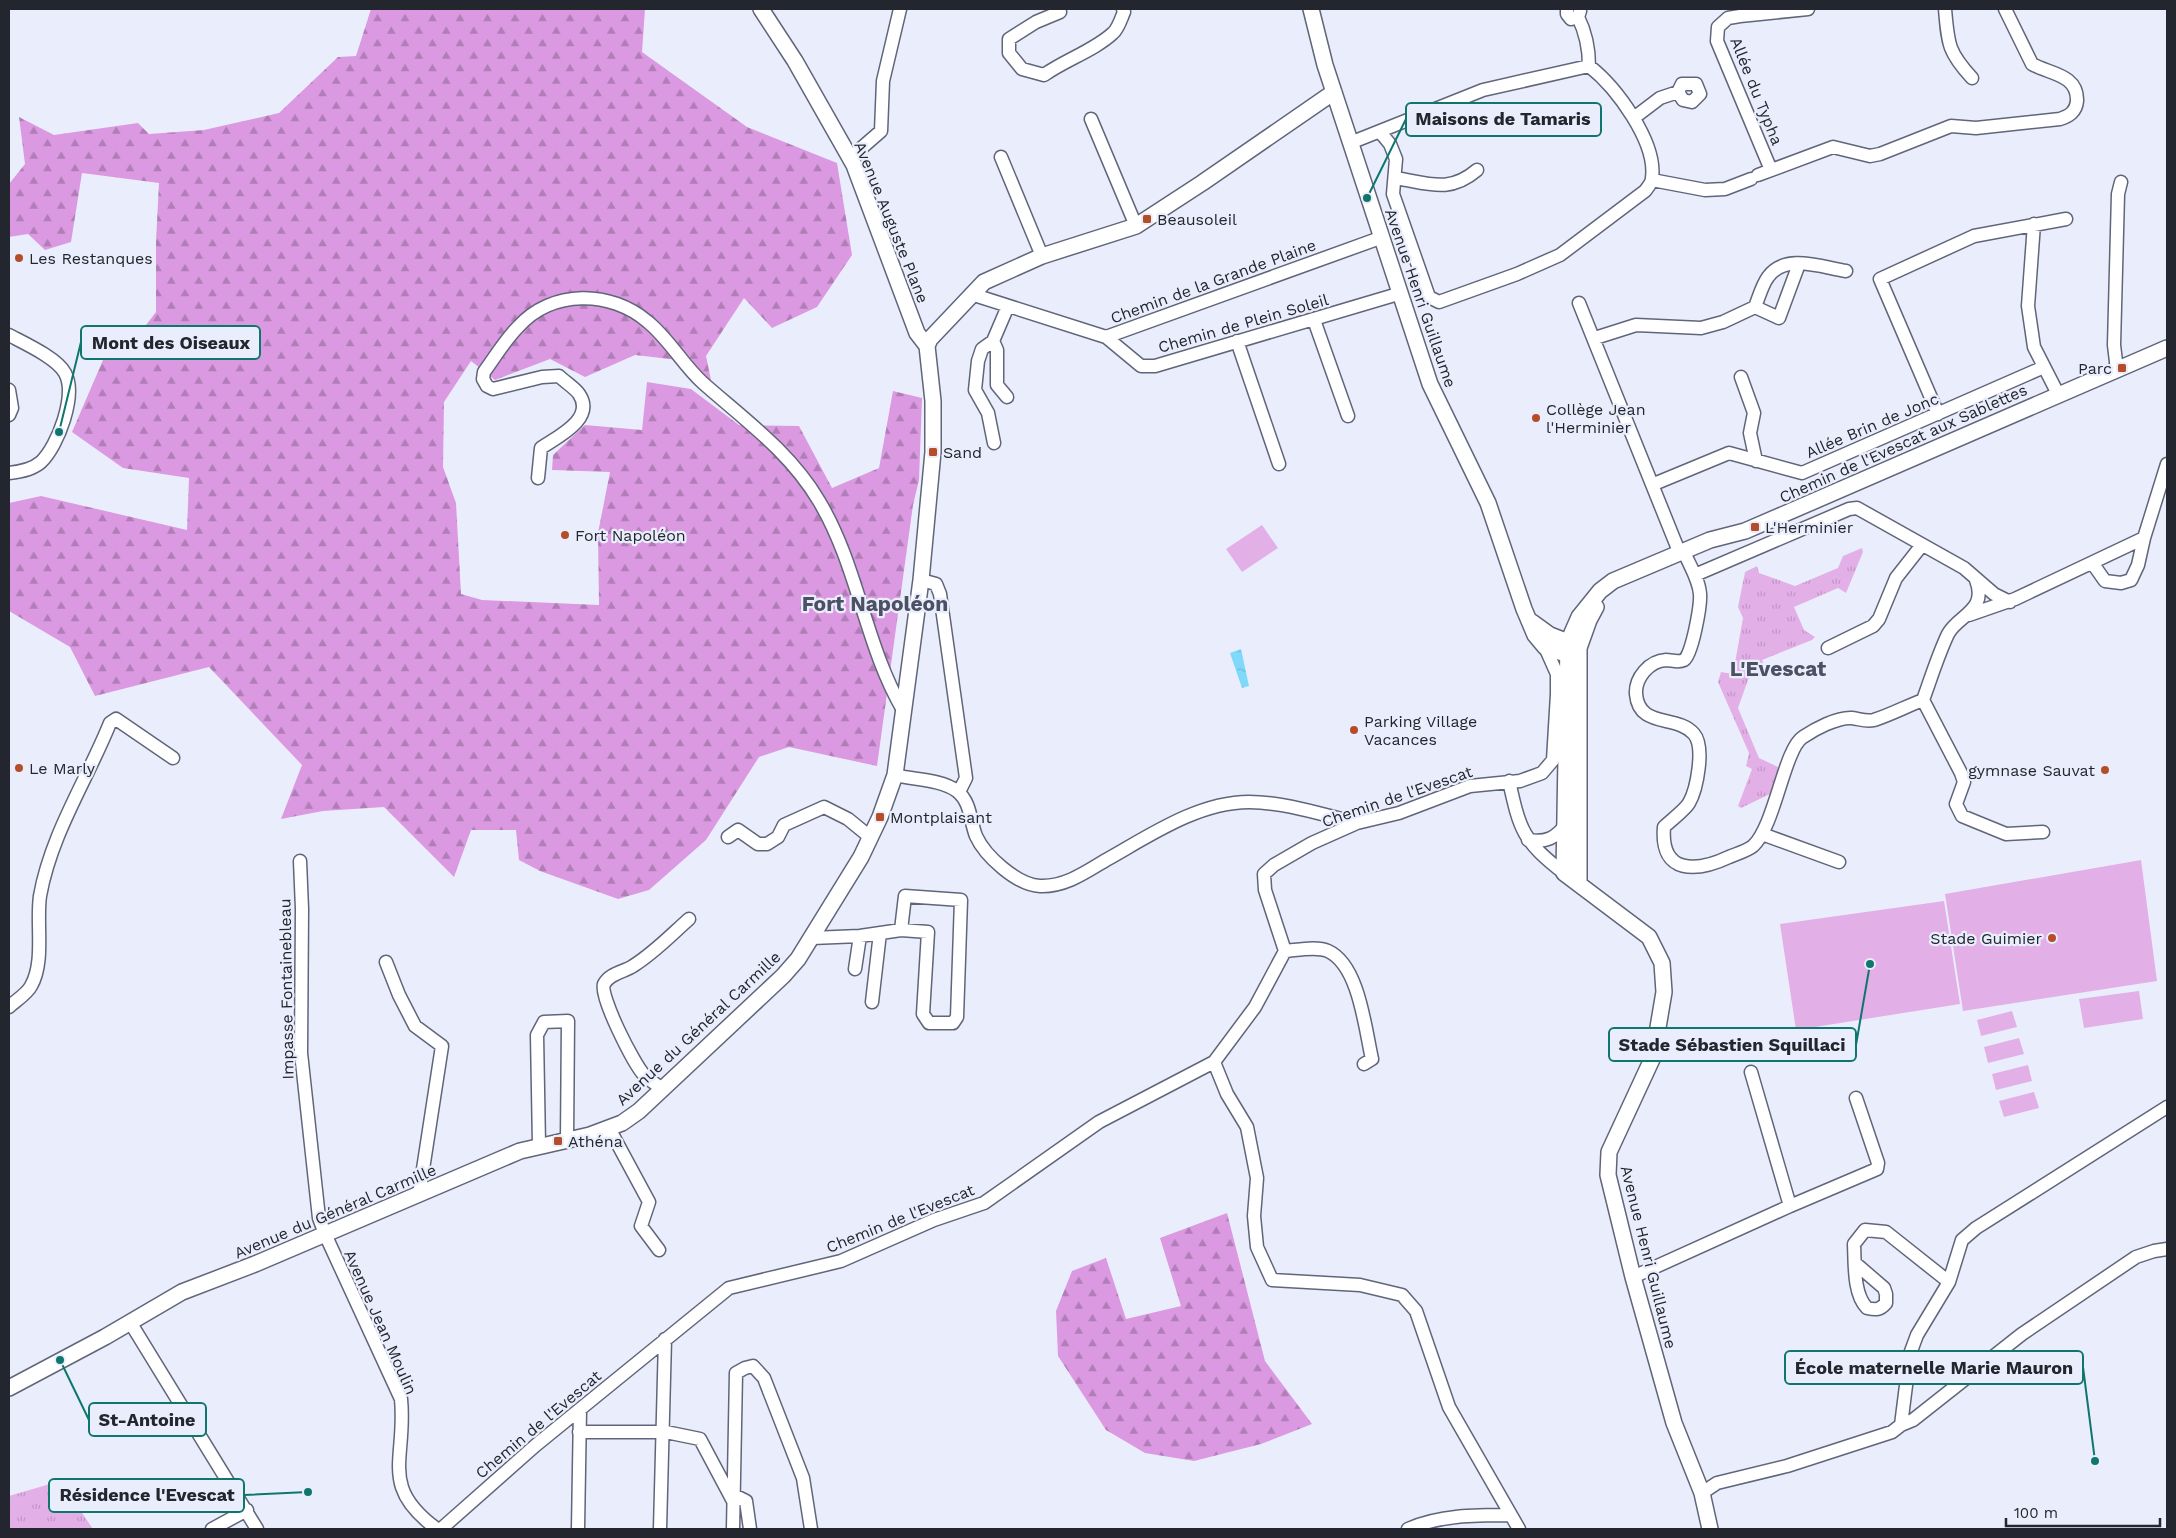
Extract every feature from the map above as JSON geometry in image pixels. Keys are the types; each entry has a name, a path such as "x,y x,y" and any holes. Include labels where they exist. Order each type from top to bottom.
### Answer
{"street":[{"name":"Avenue Auguste Plane","path":"761,9 795,60 850,158 917,332 927,346"},
{"path":"850,158 881,131 883,81 900,9"},
{"path":"1060,12 1036,22 1009,39 1009,52 1022,69 1044,75 1063,62 1099,43 1114,32 1124,9"},
{"name":"Avenue Henri Guillaume","path":"1311,9 1334,92 1380,238 1430,384 1494,518 1529,620 1557,674 1553,760 1542,773 1520,781 1509,781 1518,821 1528,840 1543,856 1649,937 1662,963 1664,992 1653,1057 1609,1152 1608,1175 1633,1278 1674,1423 1702,1493 1710,1529"},
{"name":"Allée du Typha","path":"1771,170 1717,41 1718,27 1728,18 1808,9"},
{"path":"1945,9 1948,42 1955,59 1972,78"},
{"path":"1652,180 1705,190 1725,189 1833,147 1870,156 1880,154 1951,126 1976,128 2060,119 2068,116 2074,111 2077,102 2072,83 2062,76 2032,64 2006,9"},
{"path":"1575,12 1584,30 1589,51 1588,66"},
{"path":"1350,143 1482,90 1588,66 1600,75 1635,117 1652,163 1652,180 1645,191 1560,255 1439,302 1429,297 1393,194 1398,143 1395,126"},
{"path":"927,346 934,333 984,282 1042,256 1136,226 1334,92"},
{"path":"1635,117 1660,98 1678,92"},
{"path":"1091,119 1136,226"},
{"path":"1380,132 1390,144 1396,159"},
{"path":"1002,158 1042,256"},
{"path":"1395,178 1448,186 1466,180 1477,170"},
{"path":"2118,370 2114,345 2118,194 2121,182"},
{"path":"1938,414 1880,279 1974,236 2066,219"},
{"path":"2034,224 2028,306 2034,347 2058,394"},
{"name":"Chemin de la Grande Plaine","path":"971,294 1106,337 1380,238"},
{"path":"1755,307 1780,318 1799,264"},
{"path":"1595,338 1636,325 1701,328 1723,322 1755,307 1768,278 1780,265 1799,264 1846,271"},
{"name":"Chemin de Plein Soleil","path":"1106,337 1141,366 1155,366 1398,294"},
{"path":"538,478 541,448 578,423 583,405 579,394 558,376 542,377 493,389 486,386 483,379 484,372 519,326 548,307 574,298 610,300 648,322 692,372 782,450 802,475 830,521 858,592 891,690 903,710"},
{"path":"1579,302 1682,553 1695,575 1700,595 1691,650 1686,659 1679,662 1665,660 1645,669 1638,681 1636,693 1639,706 1647,717 1684,726 1694,734 1699,747 1698,774 1688,805 1664,827 1663,840 1667,852 1678,864 1691,868 1708,866 1752,847 1762,834 1793,752 1801,738 1841,718 1874,720 1923,700 1950,631 1969,615 2010,602 2144,538"},
{"path":"994,443 988,413 975,390 978,361 982,349 993,341 1008,306"},
{"path":"1314,320 1348,416"},
{"path":"9,335 58,365 67,376 69,400 60,432 40,463 31,468 9,472"},
{"path":"993,341 997,350 997,385 1007,397"},
{"path":"1237,341 1279,464"},
{"name":"Avenue du Général Carmille","path":"9,1388 182,1292 419,1195 520,1151 609,1128 632,1117 783,976 812,938 861,857 895,775 921,580 932,452 933,401 927,346"},
{"name":"Chemin de l'Evescat aux Sablettes","path":"1572,650 1579,617 1600,591 1613,581 1653,566 1710,540 1745,532 2167,348"},
{"name":"Allée Brin de Jonc","path":"1654,484 1729,453 1802,472 2044,367"},
{"path":"1741,377 1754,413 1750,433 1756,461"},
{"path":"9,390 12,408 9,415"},
{"path":"2093,564 2105,581 2121,583 2131,580 2138,565 2144,538 2167,464"},
{"path":"1695,575 1849,509 1857,508 1964,568 1994,594 2010,602"},
{"path":"1828,648 1873,626 1879,619 1896,578 1922,545"},
{"path":"921,580 936,584 940,594 966,778 959,792"},
{"path":"1969,615 1980,590 1976,580"},
{"path":"1529,620 1572,650"},
{"path":"1544,647 1572,650"},
{"path":"1572,650 1578,758 1579,883"},
{"path":"1564,873 1572,650"},
{"path":"1923,700 1964,782 1956,804 1962,816 2006,834 2043,832"},
{"path":"9,1007 31,987 39,952 39,909 45,877 55,844 110,723 116,719 173,758"},
{"path":"895,775 948,786 959,792 966,802 976,835 983,846 1012,876 1028,884 1040,886 1069,881 1176,821 1224,805 1249,802 1289,807 1357,823"},
{"name":"Chemin de l'Evescat","path":"441,1529 580,1409 728,1288 841,1261 934,1220 984,1203 1098,1122 1214,1062 1255,1007 1286,951 1265,890 1264,874 1274,865 1312,843 1357,823 1398,813 1470,786 1509,781"},
{"path":"728,837 738,830 758,844 767,844 778,838 784,825 824,807 848,819 870,837"},
{"path":"1528,840 1539,842 1549,840 1555,837 1566,824"},
{"path":"1762,834 1839,862"},
{"name":"Impasse Fontainebleau","path":"300,861 302,909 301,1053 319,1218 324,1234"},
{"path":"812,938 860,936 901,930 928,932 923,1014 929,1023 953,1023 958,1016 960,900 905,896 901,930"},
{"path":"662,1089 643,1073 618,1029 603,993 604,985 610,977 632,967 656,950 689,919"},
{"path":"872,1002 880,933"},
{"path":"856,969 860,936"},
{"path":"1286,951 1326,950 1341,960 1351,976 1372,1059 1364,1064"},
{"path":"386,962 399,995 415,1026 442,1046 419,1195"},
{"path":"538,1145 537,1035 544,1022 568,1021 567,1139"},
{"path":"1214,1062 1227,1094 1247,1127 1257,1178 1254,1216 1257,1247 1272,1280 1360,1285 1402,1295 1416,1311 1449,1407 1519,1529"},
{"path":"1751,1072 1790,1206"},
{"path":"1633,1278 1790,1206 1877,1170 1878,1163 1856,1098"},
{"path":"1900,1425 1910,1354 1917,1334 1949,1282 1962,1240 1976,1228 2167,1107"},
{"path":"609,1128 649,1202 641,1226 659,1250"},
{"path":"1855,1263 1854,1244 1865,1230 1886,1232 1949,1282"},
{"name":"Avenue Jean Moulin","path":"324,1234 401,1400 402,1413 398,1470 401,1487 411,1506 437,1529"},
{"path":"1702,1493 1717,1484 1787,1466 1892,1432 1900,1425 1913,1420 2022,1334 2136,1257 2167,1249"},
{"path":"130,1322 196,1426 257,1529"},
{"path":"660,1529 661,1432 666,1339"},
{"path":"734,1529 736,1373 754,1366 764,1378 803,1478 811,1529"},
{"path":"578,1529 580,1409"},
{"path":"579,1432 661,1432 700,1438 734,1499"},
{"path":"734,1499 746,1501 750,1529"},
{"path":"212,1529 247,1510"},
{"path":"1408,1529 1422,1523 1469,1515 1510,1515"}],"green space":[{"path":"371,9 645,9 642,52 747,127 837,163 852,255 817,307 772,328 744,298 706,356 711,380 707,381 687,361 635,355 585,377 550,359 495,380 471,361 444,402 443,467 456,503 461,594 482,600 599,605 598,533 610,472 552,470 553,455 585,425 642,430 647,382 691,389 739,425 799,426 832,488 879,468 893,391 922,398 919,480 913,505 877,766 789,747 759,757 706,840 649,890 618,899 540,871 519,860 516,830 471,830 454,877 384,807 323,811 281,819 302,765 209,667 95,696 70,647 9,611 9,503 41,496 187,530 189,478 123,468 72,432 106,353 124,326 146,325 156,312 156,241 159,183 82,173 71,242 45,250 28,234 9,237 9,184 25,164 19,117 54,135 138,123 149,134 204,130 279,113 338,57 356,56"},
{"path":"1262,525 1278,548 1242,572 1226,549"},
{"path":"1862,548 1863,552 1846,593 1838,588 1794,607 1804,630 1815,637 1812,640 1762,660 1769,675 1767,677 1753,666 1738,708 1759,758 1780,768 1770,794 1741,808 1738,806 1752,769 1746,766 1749,753 1718,682 1721,672 1733,674 1743,618 1738,607 1745,572 1757,566 1759,573 1795,586 1838,568 1843,556"},
{"name":"Stade Guimier","path":"2141,860 2157,981 1963,1011 1945,894"},
{"path":"1944,901 1960,1004 1796,1030 1780,924"},
{"path":"2139,991 2143,1019 2084,1028 2079,999"},
{"path":"2012,1011 2017,1027 1981,1036 1977,1020"},
{"path":"2019,1038 2024,1054 1988,1063 1984,1047"},
{"path":"2028,1065 2032,1081 1996,1090 1992,1074"},
{"path":"2034,1092 2039,1108 2004,1117 1999,1101"},
{"path":"1227,1213 1265,1361 1312,1424 1261,1444 1194,1461 1145,1453 1106,1430 1058,1356 1056,1311 1072,1271 1106,1258 1126,1319 1181,1306 1160,1238"},
{"path":"60,1481 93,1529 9,1529 9,1496"}],"water":[{"path":"1241,649 1249,686 1242,688 1230,653"}],"place":[{"name":"Maisons de Tamaris","path":"1367,198"},
{"name":"Beausoleil","path":"1147,219"},
{"name":"Les Restanques","path":"19,258"},
{"name":"Parc","path":"2122,368"},
{"name":"Collège Jean l'Herminier","path":"1536,418"},
{"name":"Mont des Oiseaux","path":"59,432"},
{"name":"Sand","path":"933,452"},
{"name":"L'Herminier","path":"1755,527"},
{"name":"Fort Napoléon","path":"565,535"},
{"name":"Parking Village Vacances","path":"1354,730"},
{"name":"Le Marly","path":"19,768"},
{"name":"gymnase Sauvat","path":"2105,770"},
{"name":"Montplaisant","path":"880,817"},
{"name":"Stade Guimier","path":"2052,938"},
{"name":"Stade Sébastien Squillaci","path":"1870,964"},
{"name":"Athéna","path":"558,1141"},
{"name":"St-Antoine","path":"60,1360"},
{"name":"École maternelle Marie Mauron","path":"2095,1461"},
{"name":"Résidence l'Evescat","path":"308,1492"}],"district":[{"name":"Fort Napoléon","path":"875,604"},
{"name":"L'Evescat","path":"1778,669"}]}
